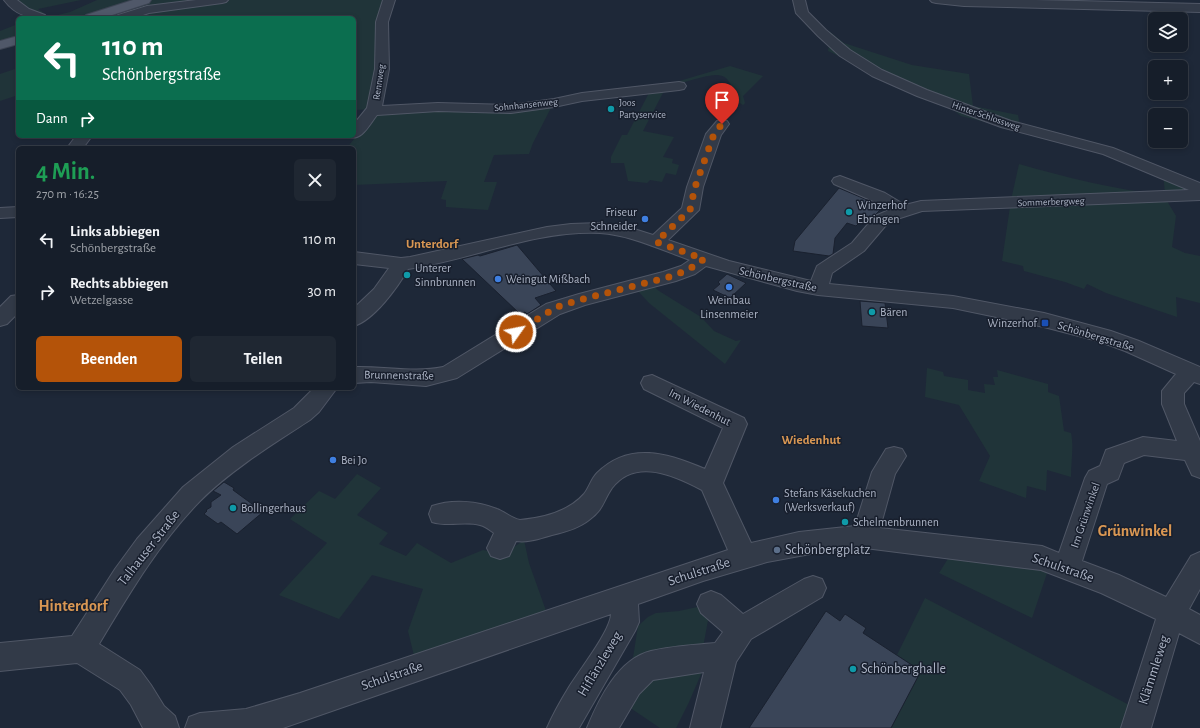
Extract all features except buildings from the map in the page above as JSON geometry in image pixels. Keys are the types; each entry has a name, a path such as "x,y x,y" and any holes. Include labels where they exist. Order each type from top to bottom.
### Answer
{"main road":[{"path":"96,16 145,0"},
{"path":"0,45 16,41"}],"street":[{"path":"10,0 25,12 36,16"},
{"path":"136,16 147,10 222,0"},
{"name":"Rennweg","path":"356,132 372,111 382,69 382,22 389,0"},
{"name":"Hinter Schlossweg","path":"799,0 802,13 822,33 845,53 877,73 954,105 1006,124 1108,152 1200,189"},
{"path":"936,0 969,3 1050,4 1133,8 1200,8"},
{"name":"Sohnhansenweg","path":"372,111 438,107 471,109 511,108 554,103 582,97 679,86"},
{"path":"656,242 690,210 695,187 714,134 722,124"},
{"path":"840,181 879,197 903,210"},
{"name":"Sommerbergweg","path":"818,289 824,270 858,247 881,220 903,210 921,206 1200,195"},
{"path":"0,213 16,212"},
{"name":"Schönbergstraße","path":"356,258 401,264 447,256 536,235 571,229 611,229 634,234 704,259 768,278 818,289 953,302 1029,317 1104,336 1157,356 1196,374"},
{"name":"Brunnenstraße","path":"356,375 426,378 449,373 553,309 579,300 669,277 688,270 704,259"},
{"path":"356,317 388,286 401,264"},
{"path":"0,319 16,303"},
{"path":"1196,374 1173,391 1173,404 1196,460"},
{"name":"Im Wiedenhut","path":"652,383 736,424 711,483"},
{"name":"Talhauser Straße","path":"80,649 124,578 146,547 192,494 241,454 302,414 324,390"},
{"name":"Im Grünwinkel","path":"1067,567 1097,478 1110,472 1114,458 1142,446 1196,460"},
{"path":"865,537 884,472 894,456"},
{"path":"441,514 480,514 489,516 504,539 526,530 568,520 578,514 594,499 603,482 612,473 632,463 642,461 662,463 676,467 711,483 744,557"},
{"name":"Schulstraße","path":"200,728 246,724 300,708 744,557 782,546 836,537 865,537 1016,553 1042,558 1067,567 1172,613 1200,631"},
{"name":"Klämmleweg","path":"1136,728 1172,613 1200,564"},
{"path":"705,728 723,656 741,630 813,588"},
{"name":"Hiflänzleweg","path":"562,728 625,622 624,597"},
{"path":"711,604 741,630"},
{"path":"0,657 80,649 130,680 141,695 152,717 164,728 175,728"},
{"path":"602,728 631,680 641,669 651,665 723,656"}],"green space":[{"path":"17,0 81,0 38,9 44,13 40,14 29,10"},
{"path":"97,0 139,0 89,16 54,16 70,12"},
{"path":"152,0 391,0 385,22 381,107 479,104 485,106 555,100 529,154 494,155 484,182 497,182 488,210 446,207 446,200 441,199 447,181 356,185 356,146 349,146 375,112 374,109 356,110 356,16 103,16"},
{"path":"16,25 16,39 0,43 0,31"},
{"path":"816,31 829,31 844,43 912,65 969,74 973,106 1018,115 1021,131 961,116 950,107 828,51 829,45"},
{"path":"730,66 763,76 743,96 745,103 743,105 734,100 736,94 726,78 721,75 707,76 675,84 669,84"},
{"path":"16,69 16,96 0,101 0,74"},
{"path":"664,91 643,131 674,137 663,157 673,159 672,163 679,165 676,175 666,173 662,182 650,180 647,183 628,181 624,163 611,163 611,157 622,135 627,135 649,93"},
{"path":"1019,164 1110,187 1165,194 1163,172 1197,192 1167,201 1176,216 1172,247 1185,253 1200,256 1200,303 1176,297 1177,317 1106,293 1087,284 1084,289 1065,282 1024,271 1023,266 1002,261 1011,200"},
{"path":"651,284 659,291 701,317 714,331 736,341 741,340 725,364 649,303 638,291"},
{"path":"927,368 943,372 944,376 968,380 968,390 985,393 984,384 995,385 993,377 998,377 997,370 1048,384 1048,392 1059,396 1064,431 1071,433 1071,477 1047,470 1046,491 1027,486 1026,498 979,481 990,456 959,405 925,397"},
{"path":"357,474 381,488 357,515 388,533 379,544 406,556 417,543 451,563 483,550 504,554 524,540 529,563 550,622 417,668 408,631 423,589 372,575 339,619 279,595 327,543 290,519 319,491 335,499"},
{"path":"951,554 1049,567 1032,618 939,573"},
{"path":"925,598 1133,707 1128,728 891,728 921,671 897,655"},
{"path":"711,604 702,653 632,664 638,626 648,617 656,613 679,611"},
{"path":"705,665 676,728 660,728 623,703 650,672"}],"place":[{"name":"Joos Partyservice","path":"611,109"},
{"name":"Winzerhof Ebringen","path":"849,212"},
{"name":"Friseur Schneider","path":"645,219"},
{"name":"Unterer Sinnbrunnen","path":"407,275"},
{"name":"Weingut Mißbach","path":"498,279"},
{"name":"Weinbau Linsenmeier","path":"729,287"},
{"name":"Bären","path":"872,312"},
{"name":"Winzerhof","path":"1045,323"},
{"name":"Bei Jo","path":"333,460"},
{"name":"Stefans Käsekuchen (Werksverkauf)","path":"776,500"},
{"name":"Bollingerhaus","path":"233,508"},
{"name":"Schelmenbrunnen","path":"845,522"},
{"name":"Schönbergplatz","path":"777,550"},
{"name":"Schönberghalle","path":"853,669"}],"district":[{"name":"Unterdorf","path":"432,244"},
{"name":"Wiedenhut","path":"811,440"},
{"name":"Grünwinkel","path":"1135,531"},
{"name":"Hinterdorf","path":"73,606"}],"route":[{"path":"516,332 557,307 669,277 688,270 704,259 656,242 690,210 695,187 714,134 722,124"}]}
